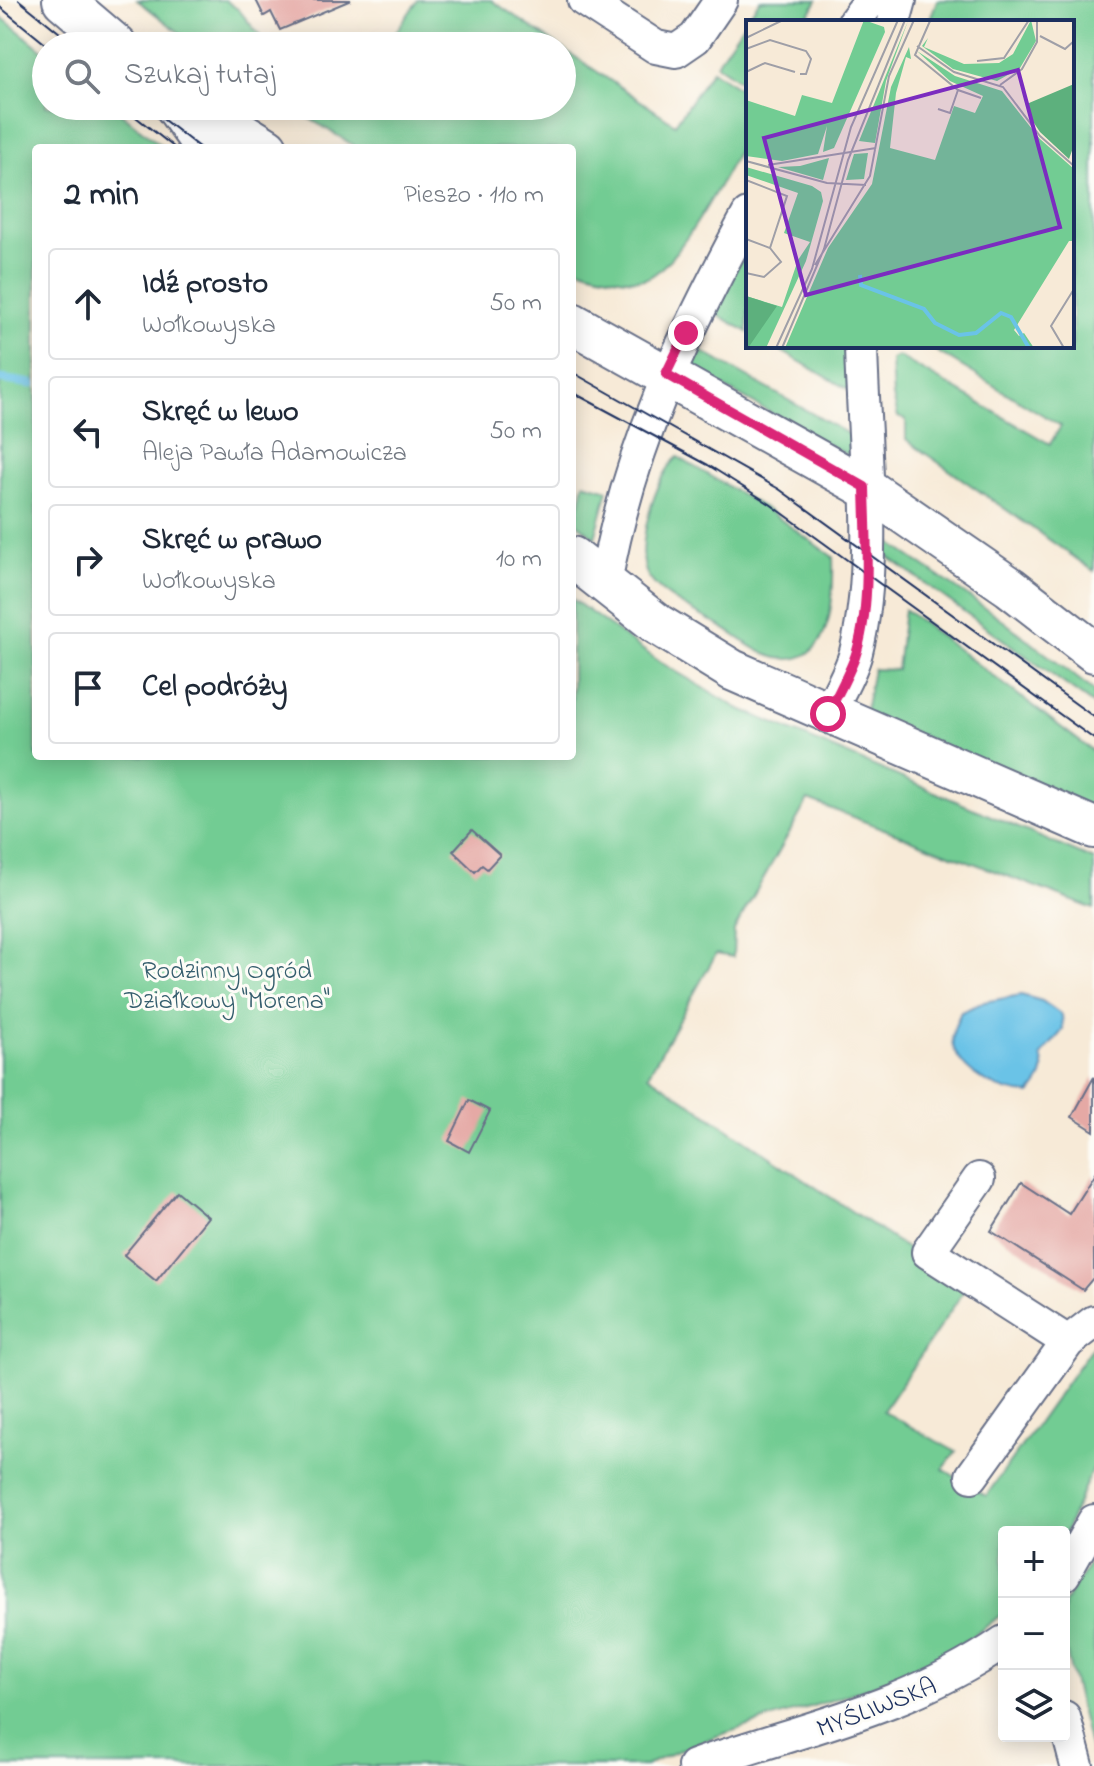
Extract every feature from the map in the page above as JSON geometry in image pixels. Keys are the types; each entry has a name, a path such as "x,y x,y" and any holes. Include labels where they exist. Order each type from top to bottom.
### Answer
{"main road":[{"path":"63,0 101,32"},
{"path":"185,120 202,144"},
{"path":"222,120 261,144"},
{"path":"576,325 865,487 1010,587 1094,652"},
{"path":"576,560 657,624 732,670 1094,828"}],"street":[{"path":"584,0 656,47 676,51 686,48 695,38 721,0"},
{"path":"856,20 871,0"},
{"path":"895,20 900,0"},
{"path":"605,584 625,487 666,374 746,219"},
{"path":"828,714 855,656 861,627 866,551 861,348"},
{"path":"979,1179 928,1252 1068,1342"},
{"path":"972,1476 1068,1342 1094,1322"},
{"path":"1070,1563 1094,1521"},
{"name":"MYŚLIWSKA","path":"694,1766 832,1725 907,1697 944,1681 998,1646"},
{"path":"1070,1740 1077,1766"}],"green space":[{"path":"137,0 225,0 239,10 257,32 179,32"},
{"path":"418,0 491,0 538,32 396,32"},
{"path":"760,0 817,0 806,20 746,20"},
{"path":"937,0 1094,0 1094,571 912,444 906,439 906,420 898,417 893,396 891,359 898,356 1050,444 1061,426 931,348 1074,348 1074,20 930,20"},
{"name":"Rodzinny Ogród Działkowy \"Morena\"","path":"0,16 32,42 32,120 129,120 159,144 32,144 32,760 576,760 576,602 660,662 738,708 1094,860 1094,909 808,800 734,930 733,957 716,954 648,1075 966,1288 883,1411 956,1452 943,1469 986,1496 1094,1344 1094,1465 1068,1526 998,1526 998,1616 964,1642 921,1666 876,1685 690,1746 645,1766 0,1766"},
{"path":"746,20 746,85 716,64"},
{"path":"576,57 675,124 712,70 746,93 746,132 717,189 703,214 671,257 657,272 644,279 607,276 576,267 576,144 351,144 312,120 576,120"},
{"path":"746,250 746,331 713,312"},
{"path":"694,347 850,435 850,452 847,455 686,366"},
{"path":"776,348 849,348 849,390"},
{"path":"678,457 766,509 833,557 833,590 827,626 810,652 796,658 777,658 762,652 671,598 648,576 643,549 649,514 662,479"},
{"path":"584,483 608,490 595,538 576,522"},
{"path":"886,540 997,616 1094,691 1094,705 891,559 881,551"},
{"path":"904,609 1094,752 1094,809 865,712 873,669 897,670"},
{"path":"1094,1556 1094,1766 1070,1668 1070,1594"}],"water":[{"path":"1021,995 1042,1001 1062,1015 1063,1030 1041,1056 1042,1076 1030,1094 997,1087 976,1075 959,1059 952,1039 961,1012 984,1002"}],"building":[{"path":"256,0 351,0 280,30 271,12 264,16"},
{"path":"472,830 500,855 487,869 482,865 475,872 453,851"},
{"path":"1094,1077 1094,1131 1072,1117"},
{"path":"469,1100 490,1111 469,1152 449,1141"},
{"path":"1094,1175 1094,1277 1083,1290 991,1231 1021,1183 1069,1214"},
{"path":"177,1191 208,1217 156,1281 124,1255"}],"waterway":[{"path":"0,379 32,384"}],"tram line":[{"path":"19,0 59,32"},
{"path":"0,7 32,33"},
{"path":"140,120 170,144"},
{"path":"164,120 195,144"},
{"path":"576,374 779,489 1094,717"},
{"path":"576,394 708,465 770,504 1094,739"}],"route":[{"path":"686,333 666,374 865,487 866,551 861,627 855,656 828,714"}]}
